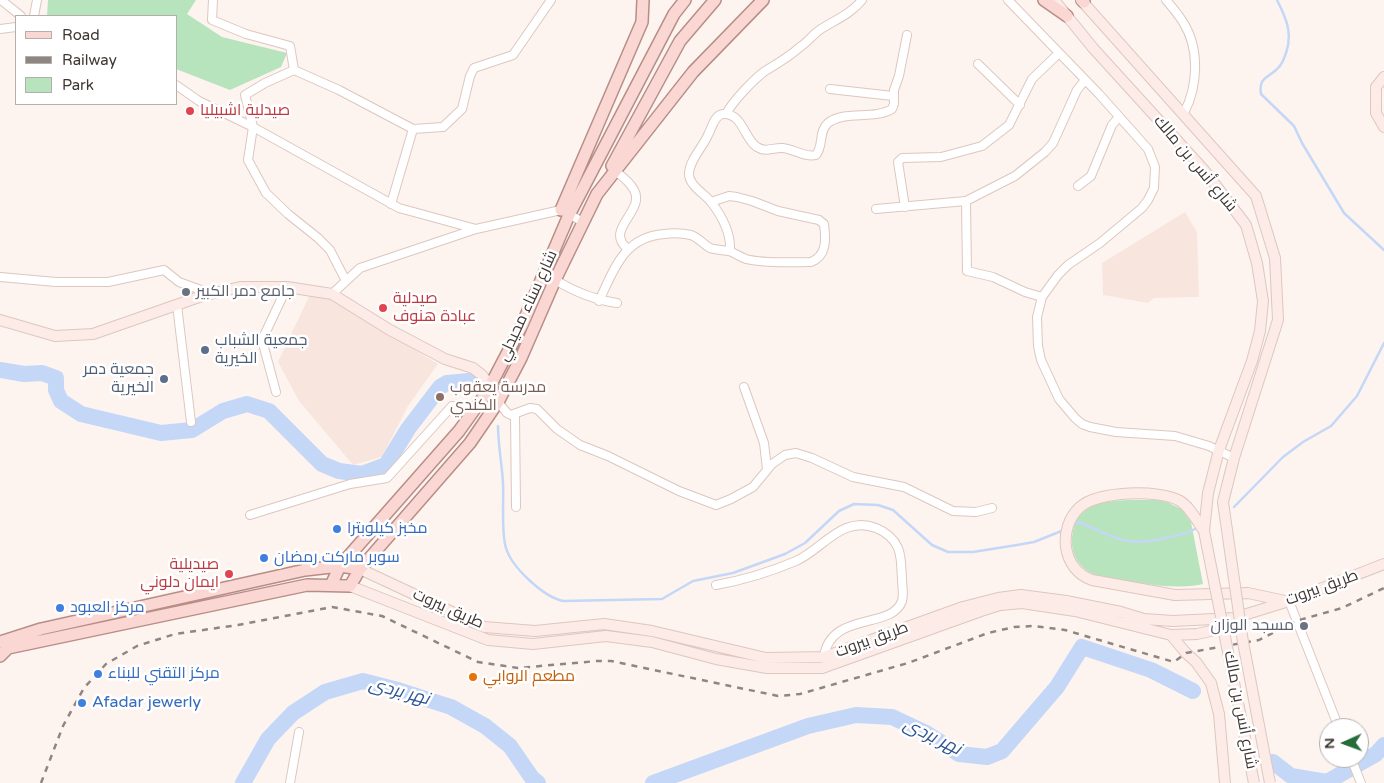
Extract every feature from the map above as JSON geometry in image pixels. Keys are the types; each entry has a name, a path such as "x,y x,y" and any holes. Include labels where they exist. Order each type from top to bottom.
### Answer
{"main road":[{"path":"565,212 642,22 642,0"},
{"name":"شارع سناء محيدلي","path":"331,585 340,566 446,445 476,409 487,392 522,325 565,212 674,14 685,0"},
{"path":"0,656 8,648 308,586 350,586 360,568 470,443 498,402 521,358 555,280 597,194 680,41 715,0"},
{"path":"597,194 693,72 763,0"},
{"path":"1044,0 1067,16"},
{"path":"0,642 41,629 305,570 340,566 360,568"}],"street":[{"path":"1,0 21,15"},
{"path":"34,15 36,0"},
{"path":"213,0 212,20 246,34 290,46 294,70"},
{"path":"346,281 330,250 266,193 248,160 253,127 245,95 265,83 294,70 339,90 413,129 443,127 462,109 470,76 474,68 513,55 551,0"},
{"path":"726,114 733,104 765,72 775,67 821,29 850,11 862,0"},
{"path":"1008,0 1119,116 1148,149 1155,167 1154,188 1142,208 1100,243 1068,265 1042,297 1036,332 1041,360 1059,399 1075,418 1082,424 1090,427 1116,432 1175,436 1219,450 1234,458"},
{"name":"شارع أنس بن مالك","path":"1054,0 1093,48 1204,170 1246,225 1257,263 1263,301 1260,331 1252,361 1219,450 1208,493 1204,531 1254,783"},
{"path":"1166,0 1183,23 1191,41 1194,56 1193,92 1184,113"},
{"name":"شارع أنس بن مالك","path":"1082,1 1184,113 1256,196 1275,258 1278,320 1234,458 1223,502 1243,642 1270,783"},
{"path":"0,29 15,27"},
{"path":"730,251 730,236 711,202 690,180 689,175 716,118 720,114 726,114 742,125 750,141 757,148 767,150 779,147 812,156 819,151 823,131 835,119 886,112 892,108 907,35"},
{"path":"905,207 898,162 902,158 941,157 982,146 1009,124 1032,79 1059,53"},
{"path":"978,64 1020,105"},
{"path":"1384,77 1376,87 1376,113 1384,127"},
{"path":"876,208 966,201 1015,176 1045,152 1053,143 1077,90 1085,80"},
{"path":"178,86 198,101 253,127 399,208 476,229"},
{"path":"830,89 893,96"},
{"path":"1078,186 1091,176 1112,125 1119,116"},
{"path":"391,204 413,129"},
{"path":"615,171 634,189 636,194 634,207 620,232 622,245 628,249"},
{"path":"600,301 618,264 628,249 636,242 648,236 671,233 692,236 710,248 730,251 747,259 760,261 811,262 818,259 824,250 824,224 819,220 778,211 737,197 729,196 711,202"},
{"path":"966,201 967,271 994,277 1025,292 1042,297"},
{"path":"332,294 360,268 476,229 565,212 583,222"},
{"path":"0,277 56,282 108,282 164,270 179,282 212,294"},
{"path":"555,280 570,289 600,301 617,303"},
{"path":"276,392 262,340 287,286"},
{"path":"0,320 55,336 93,334 177,305 240,287 287,286 332,294 390,330 445,359 473,368 488,383 487,392 506,413 514,414 530,408 537,409 557,429 580,445 608,456 679,491 716,504 732,499 753,487 767,469 785,455 796,453 803,454 853,477 904,487 954,511 976,512 992,508"},
{"path":"177,305 191,422"},
{"path":"744,387 764,443 767,469"},
{"path":"250,515 350,484 387,478 452,406 476,409"},
{"path":"514,414 516,507"},
{"path":"1204,531 1188,508 1181,502 1159,496 1111,495 1090,500 1074,513 1066,533 1066,550 1074,568 1086,578 1092,580 1176,595 1248,593 1289,602 1335,718"},
{"path":"716,585 769,572 794,562 807,555 827,538 844,528 864,526 883,531 896,545 900,554 903,594 900,606 890,613 838,631 826,645 824,657"},
{"name":"طريق بيروت","path":"360,568 484,627 535,631 604,624 652,631 766,658 824,657 963,607 998,598 1021,596 1074,602 1144,619 1173,622 1234,618 1289,602 1384,564"},
{"path":"350,586 488,640 533,644 606,636 652,642 716,660 767,668 822,668 1000,605 1022,603 1075,611 1171,635 1197,634 1215,630 1234,618"},
{"path":"1171,635 1196,662 1210,683 1219,714 1225,783"},
{"path":"290,783 299,732"},
{"path":"1355,768 1360,781"}],"shaded area":[{"path":"1185,212 1197,232 1199,297 1154,298 1148,303 1103,295 1102,263"},
{"path":"313,288 438,364 408,406 382,457 353,465 299,401 278,362"}],"green space":[{"path":"48,0 196,0 187,14 222,37 287,53 281,67 230,90 178,70 178,15 47,15"},
{"path":"1157,500 1167,502 1181,509 1191,522 1203,584 1193,586 1151,585 1120,580 1094,575 1080,564 1073,552 1072,538 1075,523 1082,513 1092,506 1104,502"}],"waterway":[{"path":"1277,0 1288,26 1288,46 1284,59 1276,71 1263,80 1261,94 1294,126 1302,143 1344,213 1384,250"},
{"path":"1234,507 1283,457 1303,442 1331,426 1357,396 1384,343"},
{"path":"0,370 24,374 42,373 56,378 56,390 61,401 81,414 161,433 192,430 223,411 247,404 269,411 322,464 339,471 362,474 386,465 408,429 440,387 447,383 469,381"},
{"path":"498,426 503,483 504,542 506,548 509,556 522,573 538,588 563,601 662,599 693,581 733,573 785,554 805,543 839,511 854,504 878,505 893,510 932,545 948,552 973,552 1034,542 1064,530"},
{"path":"1073,525 1078,522 1120,539 1139,542 1177,536 1195,529"},
{"name":"نهر بردى","path":"653,783 808,726 856,715 892,717 926,733 959,754 987,757 1002,751 1057,687 1082,647 1151,670 1193,691"},
{"name":"نهر بردى","path":"243,783 268,739 293,713 325,692 363,681 451,707 485,726 510,746 532,778 538,783"},
{"name":"نهر بردى","path":"1273,762 1291,776 1327,782 1376,754 1384,745"}],"railway":[{"path":"41,783 63,726 84,688 106,664 137,646 175,634 238,625 332,607 382,616 478,662 518,668 611,661 778,696 800,694 908,663 988,633 1014,627 1033,626 1065,630 1174,662 1186,653 1259,640 1296,621 1342,608 1384,588"}],"place":[{"name":"صيدلية اشبيليا","path":"190,111"},
{"name":"جامع دمر الكبير","path":"186,292"},
{"name":"صيدلية عبادة هنوف","path":"383,308"},
{"name":"جمعية الشباب الخيرية","path":"205,350"},
{"name":"جمعية دمر الخيرية","path":"164,379"},
{"name":"مدرسة يعقوب الكندي","path":"440,397"},
{"name":"مخبز كيلوبترا","path":"337,529"},
{"name":"سوبر ماركت رمضان","path":"264,558"},
{"name":"صيديلية ايمان دلوني","path":"229,574"},
{"name":"مركز العبود","path":"60,608"},
{"name":"مسجد الوزان","path":"1304,626"},
{"name":"مركز التقني للبناء","path":"98,674"},
{"name":"مطعم الروابي","path":"473,677"},
{"name":"Afadar jewerly","path":"82,703"}]}
